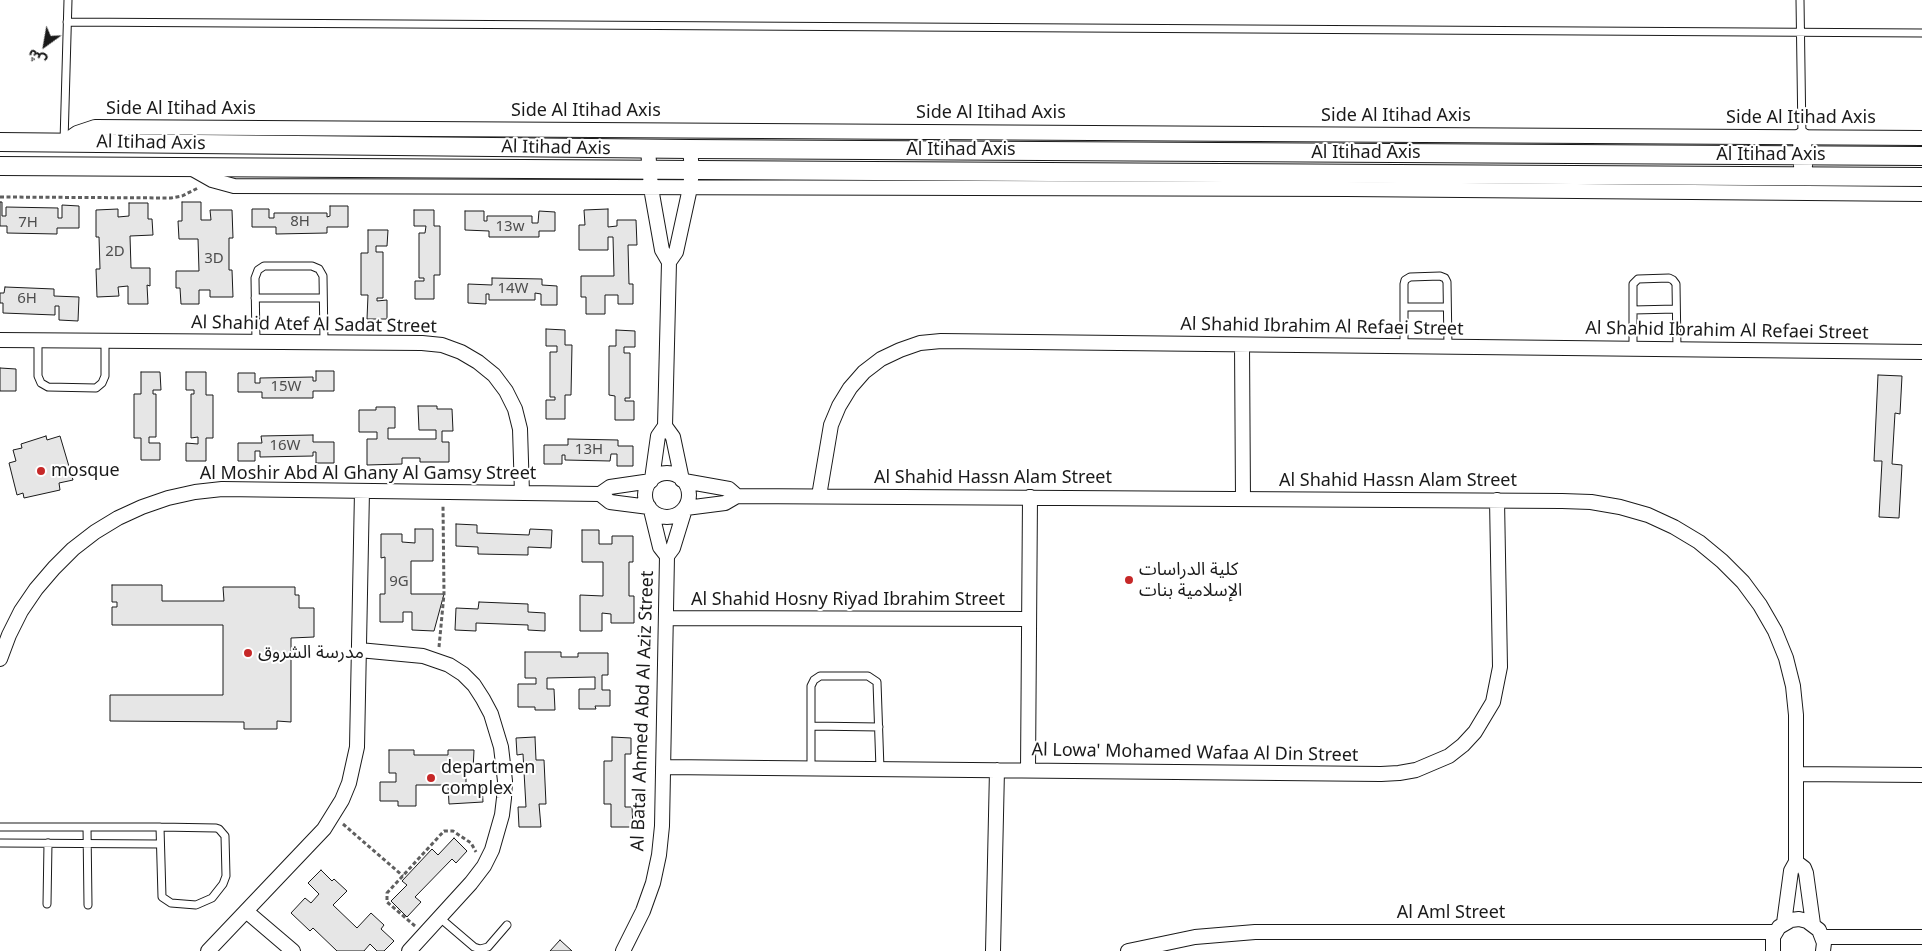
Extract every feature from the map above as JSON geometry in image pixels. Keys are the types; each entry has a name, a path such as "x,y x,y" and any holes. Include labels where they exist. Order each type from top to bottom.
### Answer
{"street":[{"name":"Side Al Itihad Axis","path":"64,142 77,133 95,127 1922,138"},
{"path":"1802,137 1803,176"},
{"name":"Al Itihad Axis","path":"0,142 690,149 1922,156"},
{"path":"64,142 64,166"},
{"path":"648,148 651,188 662,250 669,262 665,426 673,437 683,481"},
{"path":"669,262 676,252 690,188 692,170 690,149"},
{"name":"Al Itihad Axis","path":"0,166 1922,177"},
{"path":"189,167 212,180 234,186 1347,189 1922,194"},
{"name":"Al Shahid Atef Al Sadat Street","path":"0,340 422,343 442,345 461,352 478,362 494,375 506,391 515,409 520,429 522,493"},
{"name":"Al Shahid Ibrahim Al Refaei Street","path":"819,496 831,425 839,406 850,388 864,372 881,359 900,350 920,344 941,341 1922,352"},
{"path":"1242,345 1243,499"},
{"path":"652,480 662,474 673,474 683,481 687,486 689,497 685,508 680,513 662,517 650,509 646,502 646,491 652,480 658,436 661,429 665,426"},
{"name":"Al Moshir Abd Al Ghany Al Gamsy Street","path":"0,659 21,611 42,582 73,549 95,532 118,518 168,498 222,489 600,494 610,487 652,480"},
{"name":"Al Shahid Hassn Alam Street","path":"683,481 729,489 736,496 1497,500 1591,502 1620,507 1648,515 1700,542 1743,582 1760,605 1775,631 1786,658 1793,686 1796,715 1796,862 1791,871 1779,928 1772,943 1773,951"},
{"path":"208,951 313,841 333,816 349,783 357,747 362,491"},
{"name":"Al Moshir Abd Al Ghany Al Gamsy Street","path":"600,494 610,502 650,509"},
{"name":"Al Shahid Hassn Alam Street","path":"685,508 725,503 731,501 736,496"},
{"path":"1028,770 1030,497"},
{"name":"Al Lowa' Mohamed Wafaa Al Din Street","path":"663,767 1399,773 1416,770 1449,756 1475,732 1493,702 1498,685 1500,667 1497,500"},
{"name":"Al Batal Ahmed Abd Al Aziz Street","path":"624,951 643,911 659,854 662,826 667,556 673,548 685,508"},
{"name":"Al Batal Ahmed Abd Al Aziz Street","path":"650,509 660,548 667,556"},
{"name":"Al Shahid Hosny Riyad Ibrahim Street","path":"666,618 1029,620"},
{"path":"359,650 423,656 449,665 463,674 474,685 491,714 501,747 505,781 502,815 492,850 472,883 409,951"},
{"path":"993,951 997,770"},
{"path":"1796,774 1922,775"},
{"path":"1796,862 1806,870 1814,924 1822,936 1823,951"},
{"path":"246,912 293,951"},
{"name":"Al Aml Street","path":"1128,951 1194,937 1256,932 1779,928 1799,919 1814,924"},
{"path":"1822,936 1922,936"}],"lane":[{"path":"64,142 68,0"},
{"path":"1800,0 1802,137"},
{"path":"67,22 1922,33"},
{"path":"256,342 256,274 264,266 312,266 319,269 323,276 324,342"},
{"path":"1404,346 1404,284 1407,278 1440,276 1445,278 1447,282 1448,347"},
{"path":"1633,349 1634,282 1638,279 1669,278 1676,284 1677,349"},
{"path":"255,298 323,298"},
{"path":"1404,307 1447,307"},
{"path":"1633,310 1676,309"},
{"path":"38,340 38,376 41,383 48,386 96,388 104,380 105,340"},
{"path":"811,769 812,686 817,677 868,676 874,679 878,685 880,769"},
{"path":"811,726 879,727"},
{"path":"0,827 160,827 216,828 222,830 225,836 226,876 218,892 212,898 196,905 171,903 164,900 160,893 160,827"},
{"path":"87,827 88,905"},
{"path":"0,843 160,844"},
{"path":"47,904 48,843"},
{"path":"440,918 480,950 488,947 507,925"}],"path":[{"path":"0,197 171,198 182,196 212,180"},
{"path":"437,660 444,594 443,492"},
{"path":"333,816 403,876"},
{"path":"425,934 389,904 386,899 387,893 441,832 447,830 453,831 471,843 484,866"}],"building":[{"path":"0,202 2,202 2,216 6,216 6,207 58,208 58,218 62,218 62,205 79,206 79,228 57,228 57,234 7,233 7,226 0,226"},
{"path":"182,202 201,202 201,220 211,220 210,210 232,210 233,238 229,238 229,270 232,270 233,297 210,297 210,290 199,290 199,304 181,304 180,288 176,288 176,271 199,271 198,239 179,239 178,221 182,221"},
{"path":"129,203 148,203 148,219 152,219 153,235 130,236 131,268 150,268 150,286 147,285 148,304 128,304 128,286 118,287 119,296 97,297 96,269 100,269 99,237 96,237 96,210 118,209 118,217 129,216"},
{"path":"330,206 348,206 348,227 327,227 327,233 276,234 276,227 252,227 252,209 269,209 269,218 274,218 274,213 327,213 327,217 330,216"},
{"path":"608,209 608,227 617,226 617,220 636,220 637,245 628,245 629,284 633,284 633,304 618,304 618,295 605,295 605,314 586,314 586,297 581,297 581,276 614,276 613,237 608,237 608,250 579,250 579,225 585,225 584,210"},
{"path":"414,210 434,210 434,226 440,226 440,275 434,275 434,299 415,299 415,281 424,281 424,278 419,278 419,233 425,233 426,226 414,226"},
{"path":"465,211 484,211 484,221 487,221 487,216 532,216 532,223 538,223 539,211 555,212 555,231 539,231 539,237 489,237 489,231 465,230"},
{"path":"368,230 388,230 387,246 376,246 376,252 383,252 383,298 377,298 377,301 387,300 387,319 367,319 368,295 361,295 361,253 368,253"},
{"path":"492,278 542,279 542,285 557,286 557,305 541,305 541,294 535,293 535,300 489,300 489,294 486,294 486,304 468,303 468,284 492,285"},
{"path":"5,287 54,289 54,296 79,297 78,321 59,320 59,306 55,306 55,315 3,313 0,293 4,293"},
{"path":"546,329 565,330 565,345 572,345 571,395 565,395 565,419 546,419 546,400 555,400 555,397 550,397 550,352 557,352 557,346 546,346"},
{"path":"616,330 635,331 635,347 624,347 624,353 630,353 630,398 625,398 625,401 634,401 634,420 615,420 615,396 609,395 609,346 616,346"},
{"path":"0,368 16,369 16,391 0,391"},
{"path":"316,371 334,371 334,391 313,391 313,398 262,398 262,392 238,392 238,373 255,373 255,383 260,383 260,378 313,377 313,381 316,381"},
{"path":"141,372 160,372 161,390 153,390 153,394 156,394 156,437 149,437 149,443 160,443 160,460 141,460 141,438 134,438 134,394 141,394"},
{"path":"186,372 206,372 206,395 213,395 213,438 206,438 206,461 186,461 186,443 198,444 198,437 191,438 191,394 194,394 194,390 186,390"},
{"path":"1878,375 1902,376 1900,414 1895,413 1892,464 1902,465 1899,518 1879,517 1882,461 1874,461"},
{"path":"418,406 437,406 437,409 452,409 453,431 442,431 442,442 449,442 449,462 420,462 420,458 402,458 402,464 367,465 367,439 377,439 377,432 359,432 359,410 376,410 376,407 395,407 395,428 388,428 388,439 436,439 436,430 419,430"},
{"path":"313,435 313,442 334,442 334,463 316,463 316,452 313,452 313,456 260,457 260,451 255,451 255,461 238,461 238,443 262,443 261,436"},
{"name":"mosque","path":"46,436 47,440 60,436 73,480 59,483 60,490 24,498 23,493 17,495 9,463 16,461 13,450 22,448 21,444"},
{"path":"568,439 618,440 618,446 633,446 633,466 617,466 617,454 611,454 610,461 565,460 565,455 562,455 562,464 544,464 544,445 568,445"},
{"path":"456,524 477,525 477,533 529,535 530,529 552,530 551,548 528,547 528,555 478,554 478,547 456,546"},
{"path":"415,529 433,529 433,561 411,561 411,594 444,594 434,631 412,630 412,612 403,612 403,622 380,622 380,594 385,594 385,557 381,558 381,534 402,534 402,542 415,543"},
{"path":"582,530 599,530 599,544 612,544 612,536 633,536 633,562 629,562 629,596 634,596 634,623 611,623 611,614 602,613 602,631 580,631 580,595 603,596 603,562 582,562"},
{"path":"112,585 162,585 162,601 224,601 223,587 295,587 295,595 299,595 299,608 314,608 314,637 291,638 291,722 277,721 277,729 244,729 244,722 110,721 110,695 223,695 223,625 112,625 112,607 117,607 117,602 112,602"},
{"path":"479,602 528,604 528,612 545,613 545,631 528,630 528,625 476,623 476,631 455,630 456,608 478,609"},
{"path":"525,652 561,652 561,657 578,657 578,653 608,653 608,675 602,675 602,690 610,690 610,706 595,706 596,709 579,709 579,689 595,689 595,677 547,678 547,689 554,689 555,710 535,710 535,707 518,707 518,684 536,684 536,678 525,678"},
{"path":"535,737 536,760 544,760 546,804 539,804 541,827 519,827 518,807 526,807 523,754 517,755 516,738"},
{"path":"612,737 631,738 631,754 625,754 625,807 632,807 633,827 611,827 611,804 604,804 604,761 612,761"},
{"name":"departmen complex","path":"389,750 414,750 414,755 448,755 448,750 474,750 473,771 466,771 466,784 482,784 483,802 449,804 448,785 416,785 416,806 398,806 398,801 380,801 380,782 396,782 396,773 389,773"},
{"path":"454,838 467,851 456,863 452,859 415,897 421,902 407,917 391,901 407,885 402,881 432,849 438,855"},
{"path":"321,870 332,881 334,879 347,891 333,905 357,928 371,913 384,925 381,929 394,941 384,951 377,951 370,944 364,951 337,951 313,928 310,931 291,913 305,898 311,903 319,894 308,883"},
{"path":"560,940 572,951 550,951"}],"place":[{"name":"mosque","path":"41,471"},
{"name":"كلية الدراسات الإسلامية بنات","path":"1129,580"},
{"name":"مدرسة الشروق","path":"248,653"},
{"name":"departmen complex","path":"431,778"}]}
